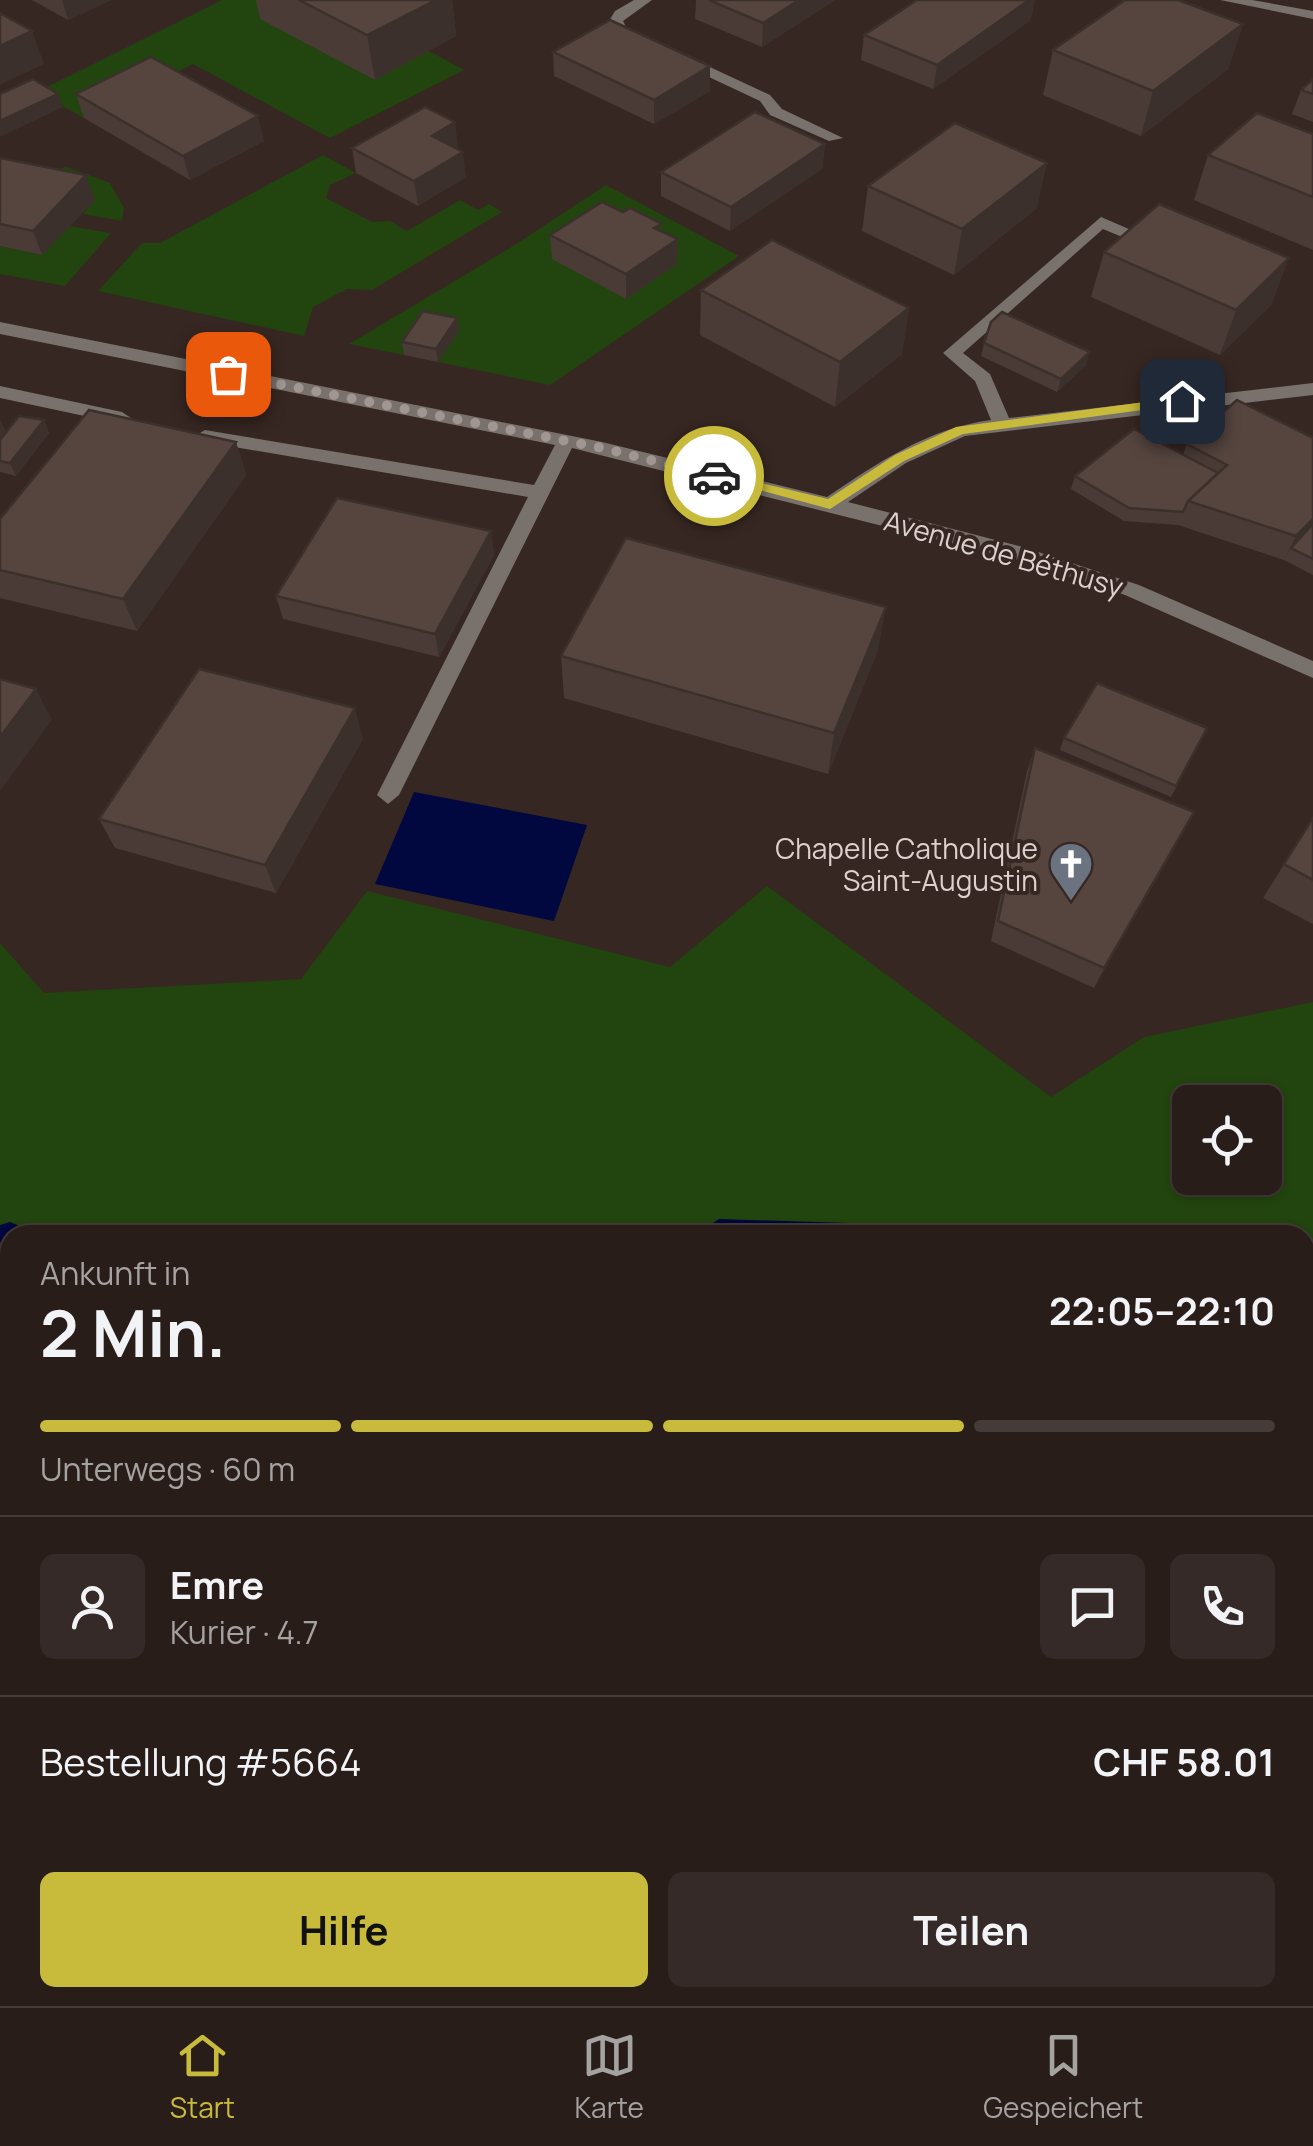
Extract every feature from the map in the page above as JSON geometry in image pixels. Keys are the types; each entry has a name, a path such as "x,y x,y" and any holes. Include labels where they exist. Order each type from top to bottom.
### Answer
{"street":[{"path":"645,0 620,14 616,21 620,30 765,98 776,112 835,138"},
{"path":"1227,0 1313,15"},
{"path":"1002,423 983,378 952,353 1101,222 1169,250"},
{"name":"Avenue de Béthusy","path":"0,328 566,442 1023,554 1132,590 1313,670"},
{"path":"830,504 899,458 960,430 1313,389"},
{"path":"0,392 147,424"},
{"path":"183,431 257,447 541,493"},
{"path":"388,795 566,442"}],"green space":[{"path":"222,0 300,0 429,51 464,70 330,138 193,64 84,118 37,92"},
{"path":"323,155 356,173 330,185 326,198 372,222 390,221 407,231 460,200 478,210 489,204 502,212 372,290 347,289 313,307 304,336 98,291 142,243 160,243"},
{"path":"67,167 110,183 124,208 122,221 83,214 94,200 51,170"},
{"path":"606,185 739,256 550,385 438,362 458,331 426,324 404,355 349,344 510,248"},
{"path":"70,226 111,233 65,286 0,274 0,246 42,255"},
{"path":"767,886 1051,1097 1144,1037 1313,1002 1313,1225 0,1225 0,943 44,993 301,979 367,891 670,967"}],"shaded area":[{"path":"414,792 587,825 554,921 375,884"},
{"path":"719,1219 849,1225 710,1225"}],"building":[{"path":"299,0 436,0 367,35"},
{"path":"709,0 799,0 763,23"},
{"path":"917,0 1029,0 937,65 864,35"},
{"path":"1125,0 1178,0 1243,24 1153,91 1053,50"},
{"path":"0,13 32,31 0,46"},
{"path":"610,20 710,66 654,100 553,52"},
{"path":"151,57 258,116 183,156 76,94"},
{"path":"33,79 58,94 0,121 0,94"},
{"path":"1313,79 1313,94 1301,90"},
{"path":"425,107 455,122 432,136 463,152 414,181 352,148"},
{"path":"755,112 825,144 731,207 661,172"},
{"path":"1257,113 1313,134 1313,197 1208,155"},
{"path":"955,123 1047,163 962,229 868,186"},
{"path":"0,158 86,175 33,231 0,224"},
{"path":"602,202 623,212 630,208 662,224 654,228 678,239 626,274 550,235"},
{"path":"1159,204 1289,258 1236,310 1104,252"},
{"path":"772,240 909,308 840,362 701,290"},
{"path":"423,311 457,318 436,349 402,342"},
{"path":"1002,312 1090,352 1061,379 984,343 991,322"},
{"path":"1237,400 1313,438 1313,519 1296,536 1188,501 1227,465 1187,444"},
{"path":"89,410 236,442 123,599 0,570 0,519"},
{"path":"19,416 44,420 10,463 0,461 0,440"},
{"path":"1134,429 1218,473 1188,501 1183,512 1129,508 1075,476"},
{"path":"337,498 491,531 435,634 276,596"},
{"path":"1313,524 1313,559 1291,548"},
{"path":"626,538 886,607 834,733 561,656"},
{"path":"199,669 355,708 265,865 99,819"},
{"path":"0,679 36,689 0,737"},
{"path":"1097,683 1207,728 1176,786 1064,738"},
{"name":"Chapelle Catholique Saint-Augustin","path":"1035,748 1194,812 1104,968 998,921"},
{"path":"1313,818 1313,880 1284,864"}],"way so far":[{"path":"228,374 602,448 714,476"}],"place":[{"name":"Chapelle Catholique Saint-Augustin","path":"1071,902"}],"route":[{"path":"714,476 830,504 899,458 960,430 1182,401"}]}
